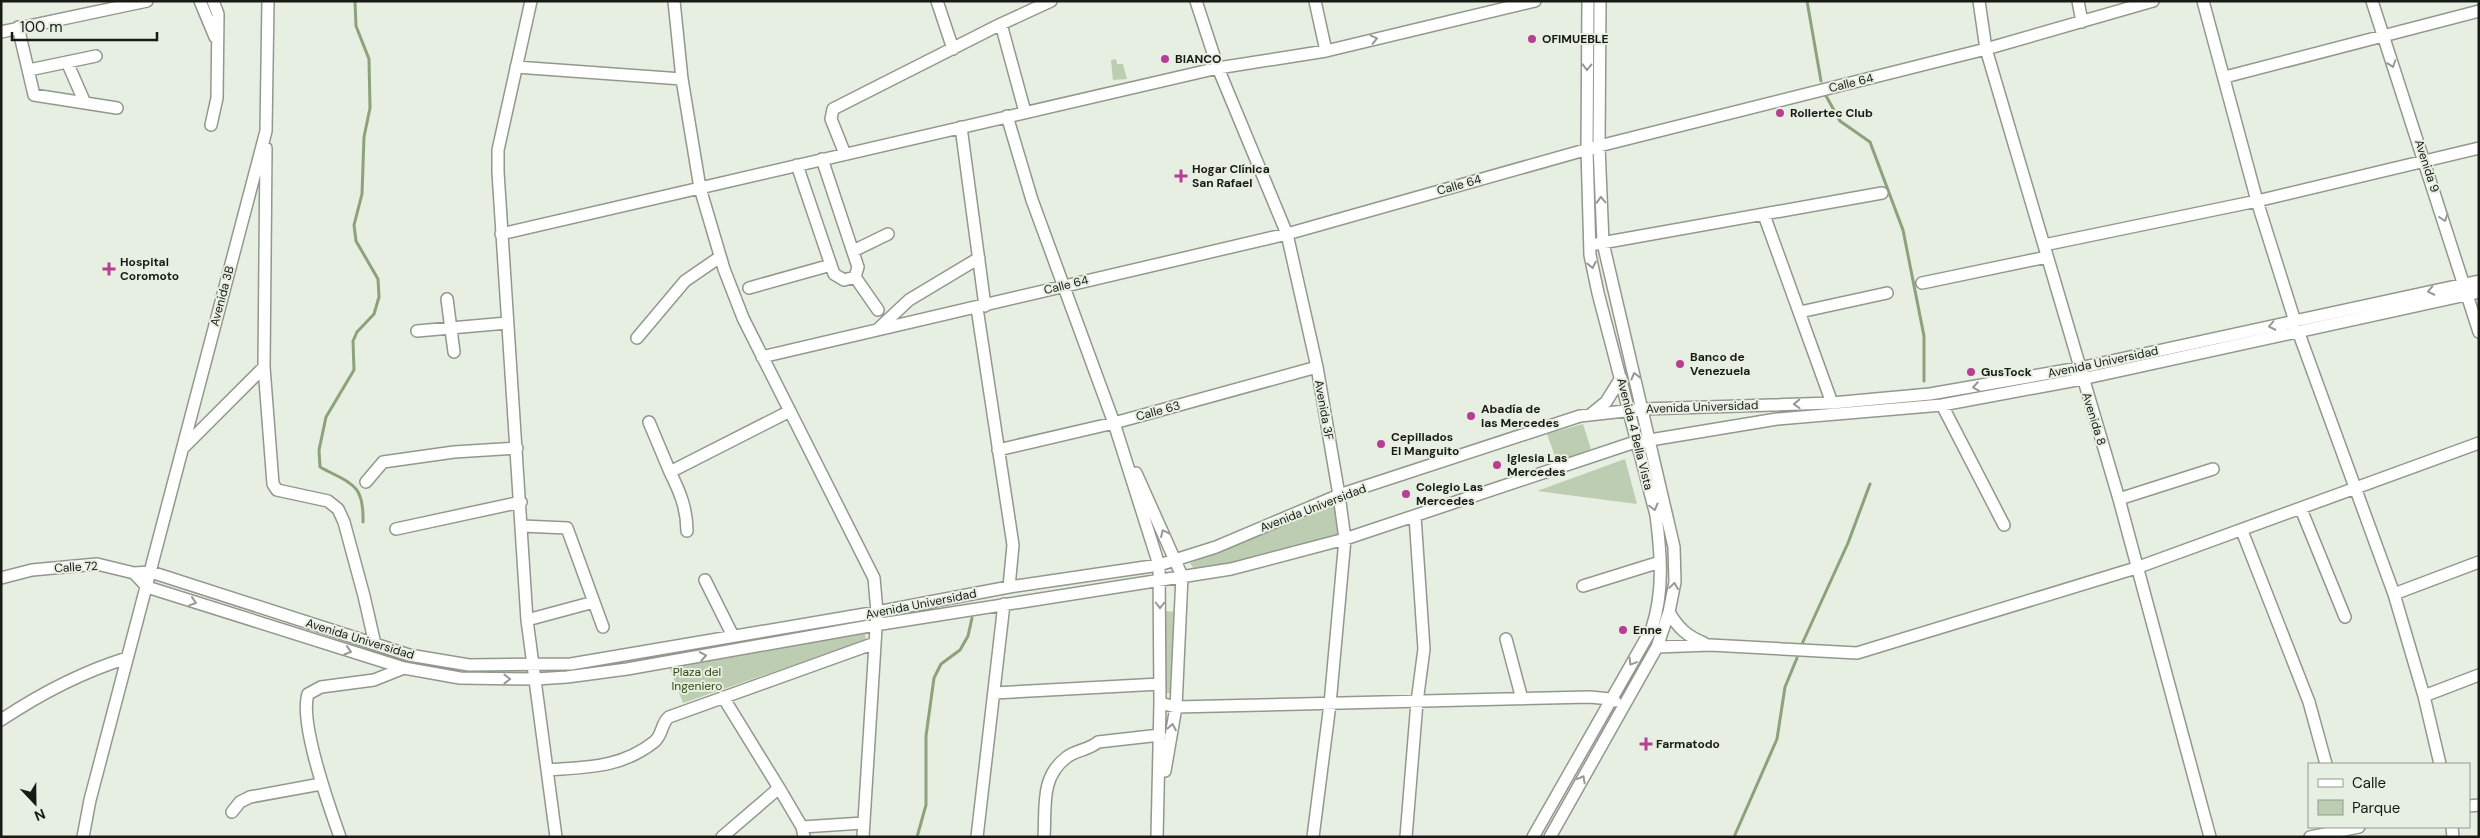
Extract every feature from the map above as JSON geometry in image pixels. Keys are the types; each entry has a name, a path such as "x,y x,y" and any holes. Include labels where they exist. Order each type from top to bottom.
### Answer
{"street":[{"path":"1,32 147,1"},
{"path":"200,1 216,41"},
{"path":"212,125 217,98 216,41 218,14 213,1"},
{"name":"Avenida 3B","path":"84,832 127,658 266,131 268,1"},
{"path":"530,1 498,150 501,234 521,502 527,620 556,837"},
{"path":"674,1 682,78 700,188 720,257 743,318 874,578 876,625 863,837"},
{"path":"937,1 953,49"},
{"path":"845,154 831,119 833,109 1001,24 1051,1"},
{"name":"Avenida 3F","path":"1196,1 1218,68 1286,234 1317,367 1340,495 1345,539 1330,704 1314,837"},
{"path":"1315,1 1326,51"},
{"path":"501,234 960,126 1218,68 1326,51 1535,1"},
{"name":"Avenida 4 Bella Vista","path":"1533,837 1652,628 1659,606 1660,562 1656,515 1598,293 1589,245 1586,149 1588,1"},
{"name":"Avenida 4 Bella Vista","path":"1550,837 1657,647 1669,612 1675,582 1674,547 1643,409 1602,243 1599,146 1600,1"},
{"name":"Avenida 8","path":"1979,1 1986,49 2048,257 2080,373 2119,499 2136,568 2210,837"},
{"path":"2078,1 2082,22"},
{"name":"Calle 64","path":"762,357 981,307 1062,285 1286,234 1586,149 1986,49 2153,1"},
{"path":"2203,1 2257,201 2297,326 2394,594 2424,696 2440,763"},
{"name":"Avenida 9","path":"2372,1 2383,38 2471,290 2479,332"},
{"path":"2225,77 2383,38 2479,11"},
{"path":"1001,24 1025,112"},
{"path":"18,27 34,95 117,108"},
{"path":"29,70 96,56"},
{"path":"67,62 85,103"},
{"path":"516,67 682,78"},
{"path":"1007,116 1032,200 1114,423 1159,565 1160,735 1157,837"},
{"path":"960,126 979,258 981,307 998,450 1013,545 1009,587"},
{"path":"266,131 264,367 273,484 277,490 328,501 338,510 344,522 375,644"},
{"path":"2044,244 2257,201 2479,148"},
{"path":"822,159 858,267 855,277"},
{"path":"798,165 831,265 839,278 855,277"},
{"path":"1589,245 1882,193"},
{"path":"1764,215 1832,403"},
{"path":"852,251 888,234"},
{"path":"637,338 685,281 720,257"},
{"path":"1922,283 2048,257"},
{"path":"875,331 909,300 979,258"},
{"path":"749,288 831,265"},
{"path":"855,277 878,310"},
{"name":"Avenida Universidad","path":"147,587 404,668 460,678 536,679 627,669 876,625 1232,569 1345,539 1636,442 1777,419 1942,406 2080,373 2471,290 2479,281"},
{"path":"1800,312 1887,293"},
{"path":"447,299 454,352"},
{"path":"417,331 507,323"},
{"path":"182,449 264,367"},
{"name":"Calle 63","path":"998,450 1114,423 1317,367"},
{"name":"Avenida Universidad","path":"151,572 409,655 469,665 534,666 570,664 876,612 1009,587 1159,565 1216,547 1340,495 1580,416 1643,409 1832,403 1930,394 2080,373"},
{"path":"1589,416 1606,402 1621,378"},
{"path":"1942,406 2004,525"},
{"path":"670,472 790,411"},
{"path":"649,422 682,495 687,513 687,531"},
{"path":"1114,423 1182,576 1176,706 1158,809"},
{"path":"1657,647 1710,645 1857,653 2136,568 2301,510 2479,443"},
{"path":"366,482 383,462 454,452 517,448"},
{"path":"2119,499 2213,470"},
{"path":"396,529 521,502"},
{"path":"2301,510 2345,617"},
{"path":"1406,837 1417,702 1424,649 1415,516"},
{"path":"522,526 567,528 603,627"},
{"path":"2242,531 2309,702 2326,763"},
{"path":"1583,586 1660,562"},
{"path":"2394,594 2479,562"},
{"name":"Calle 72","path":"1,578 32,570 97,564 134,573 151,572"},
{"path":"134,573 147,587"},
{"path":"705,580 733,636"},
{"path":"527,620 594,602"},
{"path":"977,837 1004,604"},
{"path":"1669,612 1677,626 1689,637 1710,645"},
{"path":"1506,639 1522,699"},
{"path":"548,770 608,766 622,761 654,742 669,716 875,643"},
{"path":"1,720 30,701 101,666 127,658"},
{"path":"340,837 321,784 306,710 308,694 321,687 374,680 404,668"},
{"path":"2424,696 2479,675"},
{"path":"994,693 1160,684"},
{"path":"723,696 779,788 803,832 863,823"},
{"path":"1160,703 1176,706 1610,699 1624,706"},
{"path":"1044,837 1047,781 1052,770 1068,756 1091,748 1098,742 1160,735"},
{"path":"232,812 240,802 250,798 321,784"},
{"path":"722,837 779,788"},
{"path":"1555,797 1568,804"},
{"path":"2310,837 2344,828"},
{"path":"75,837 84,832"}],"green space":[{"path":"1116,59 1117,64 1123,64 1127,79 1113,80 1111,60"},
{"path":"1583,424 1591,449 1557,462 1547,434"},
{"path":"1625,459 1637,504 1537,491"},
{"path":"1339,495 1345,539 1195,571 1190,563"},
{"path":"1165,611 1177,612 1172,693 1164,693"},
{"name":"Plaza del Ingeniero","path":"865,632 866,640 683,703 669,666"}],"waterway":[{"path":"355,1 356,26 369,59 370,108 364,137 362,194 354,225 356,241 378,279 379,297 374,314 357,332 353,341 354,370 326,417 319,450 320,467 354,486 358,492 363,509 363,522"},
{"path":"1807,1 1821,81"},
{"path":"1825,94 1840,121 1870,142 1903,230 1924,336 1924,381"},
{"path":"1802,644 1848,543 1870,484"},
{"path":"917,837 926,805 926,736 934,678 941,664 960,650 968,636 972,618"},
{"path":"1734,837 1777,739 1785,687 1797,658"}],"place":[{"name":"OFIMUEBLE","path":"1532,39"},
{"name":"BIANCO","path":"1165,59"},
{"name":"Rollertec Club","path":"1780,113"},
{"name":"Hogar Clínica San Rafael","path":"1181,176"},
{"name":"Hospital Coromoto","path":"109,269"},
{"name":"Banco de Venezuela","path":"1680,364"},
{"name":"GusTock","path":"1971,372"},
{"name":"Abadía de las Mercedes","path":"1471,416"},
{"name":"Cepillados El Manguito","path":"1381,444"},
{"name":"Iglesia Las Mercedes","path":"1497,465"},
{"name":"Colegio Las Mercedes","path":"1406,494"},
{"name":"Enne","path":"1623,630"},
{"name":"Farmatodo","path":"1646,744"}]}
